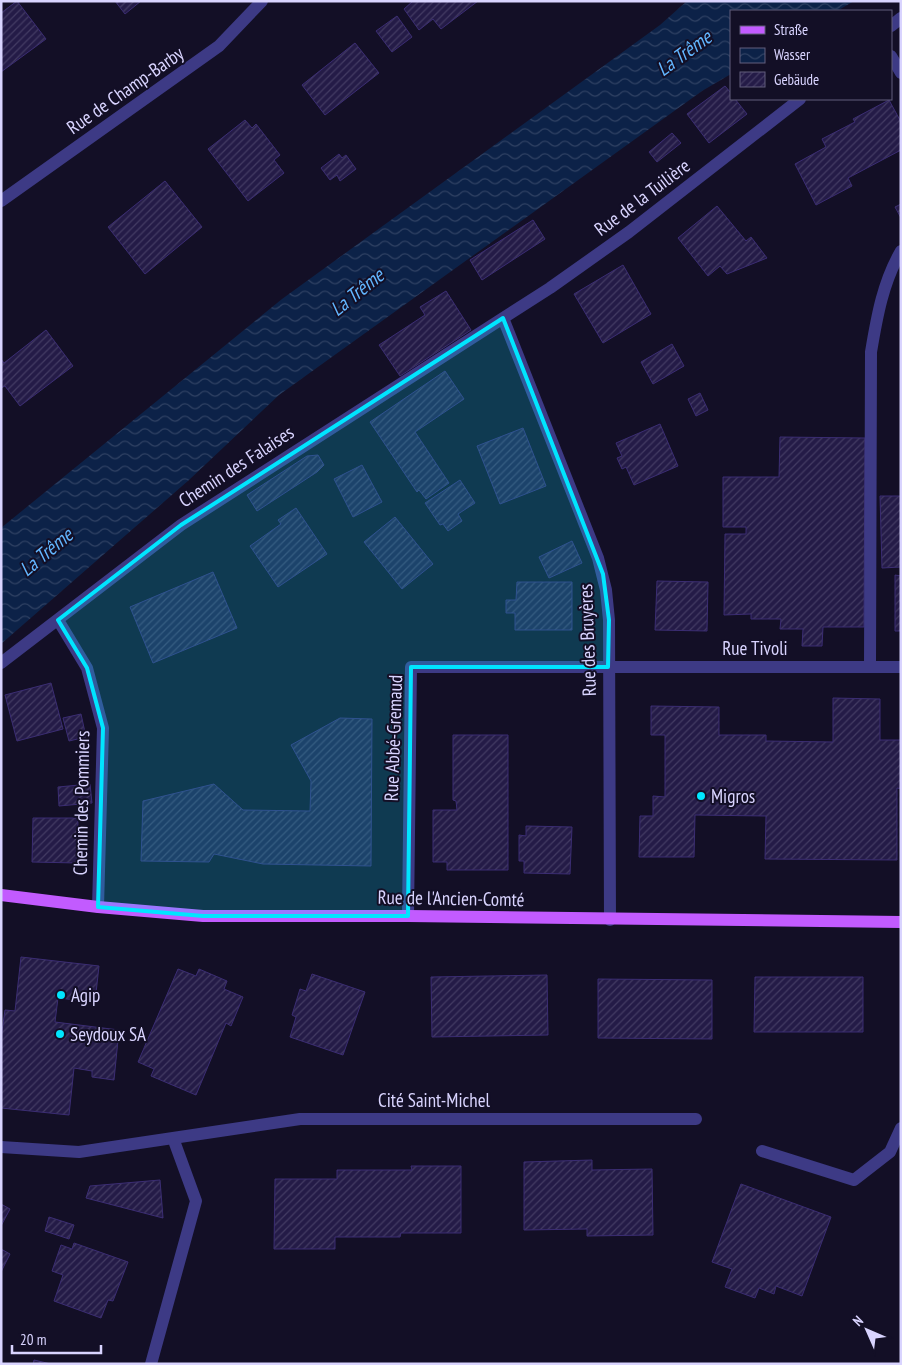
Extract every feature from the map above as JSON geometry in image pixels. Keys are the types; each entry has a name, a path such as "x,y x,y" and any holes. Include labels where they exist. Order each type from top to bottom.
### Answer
{"main road":[{"name":"Rue de l'Ancien-Comté","path":"1,895 98,907 203,916 408,916 610,920 901,922"}],"street":[{"name":"Rue de Champ-Barby","path":"1,201 219,46 249,6 262,1"},
{"path":"892,58 901,73"},
{"name":"Rue de la Tuilière","path":"503,318 629,232 799,100"},
{"path":"870,667 871,352 878,310 889,271 901,251"},
{"name":"Chemin des Falaises","path":"1,663 181,525 503,318"},
{"name":"Rue des Bruyères","path":"503,318 603,574 609,620 610,920"},
{"name":"Chemin des Pommiers","path":"58,620 87,668 103,728 98,907"},
{"name":"Rue Abbé-Gremaud","path":"408,916 411,667 608,667"},
{"name":"Rue Tivoli","path":"608,667 901,667"},
{"name":"Cité Saint-Michel","path":"1,1147 79,1152 300,1119 696,1119"},
{"path":"762,1151 854,1180 890,1152 901,1128"},
{"path":"151,1364 196,1201 173,1138"}],"highlighted area":[{"path":"503,318 603,574 609,620 608,667 411,667 408,916 203,916 98,907 103,728 87,668 58,620 181,525"}],"water":[{"name":"La Trême","path":"687,1 854,1 839,10 730,10 730,75 702,91 279,395 189,480 1,644 1,528 282,299 660,25"}],"building":[{"path":"17,1 46,39 1,72 1,13"},
{"path":"115,1 141,1 125,14"},
{"path":"413,1 478,1 441,29 433,19 419,30 404,9"},
{"path":"397,16 412,37 392,52 376,31"},
{"path":"355,43 379,73 325,115 302,85"},
{"path":"725,86 730,92 730,100 736,100 747,114 709,143 687,114"},
{"path":"889,100 901,122 901,150 848,178 852,186 816,205 795,164 826,147 822,139 855,122 853,119"},
{"path":"245,120 252,128 256,124 280,155 274,160 284,173 248,201 208,149"},
{"path":"672,133 681,143 657,162 649,152"},
{"path":"339,154 342,158 346,155 356,169 340,181 337,175 330,180 321,168"},
{"path":"165,181 202,227 145,274 108,227"},
{"path":"901,204 901,218 895,207"},
{"path":"717,206 746,241 751,237 767,258 727,274 720,266 708,276 678,238"},
{"path":"533,220 545,239 482,280 470,260"},
{"path":"623,265 651,314 603,343 574,294"},
{"path":"446,291 471,330 400,376 379,345 425,315 420,307"},
{"path":"46,330 73,366 20,406 5,386 1,388 1,359 4,363"},
{"path":"672,344 684,366 653,384 641,362"},
{"path":"445,371 464,399 415,432 449,483 426,499 419,490 417,492 370,422"},
{"path":"700,393 708,410 696,416 688,399"},
{"path":"660,424 678,466 634,485 626,467 622,469 617,458 622,456 616,443"},
{"path":"523,428 546,486 500,504 477,446"},
{"path":"780,437 865,438 864,627 823,627 822,646 802,646 803,629 780,629 781,619 751,619 751,614 724,615 725,534 746,534 746,527 723,527 723,477 779,477"},
{"path":"318,455 324,465 317,472 257,511 247,495 307,456"},
{"path":"362,465 382,502 353,517 334,479"},
{"path":"460,480 475,503 458,514 462,521 448,531 443,524 440,525 425,503"},
{"path":"880,496 901,496 901,567 882,568"},
{"path":"296,508 327,554 278,587 250,546 281,524 278,520"},
{"path":"395,517 433,564 402,589 364,542"},
{"path":"572,541 582,563 549,578 539,557"},
{"path":"213,572 237,628 153,663 130,607"},
{"path":"895,575 901,576 901,631 895,631"},
{"path":"657,581 708,582 707,631 655,630"},
{"path":"517,582 572,582 572,630 515,630 515,613 506,613 506,600 516,600"},
{"path":"51,683 63,729 17,741 5,695"},
{"path":"833,698 880,699 880,740 901,740 901,789 897,788 897,860 765,859 766,816 695,815 694,857 639,857 640,816 653,816 653,796 665,797 665,735 651,735 651,706 719,707 719,735 766,735 766,741 833,742"},
{"path":"81,714 86,737 69,741 63,718"},
{"path":"340,718 372,719 371,866 263,864 214,854 209,862 141,861 143,801 214,784 243,810 310,811 311,781 291,745"},
{"path":"453,735 508,735 508,870 447,870 447,862 433,862 433,810 457,810 456,801 453,800"},
{"path":"90,784 92,803 59,806 58,787"},
{"path":"33,818 78,818 77,863 32,862"},
{"path":"526,826 572,827 570,874 524,873 524,861 519,861 519,835 526,836"},
{"name":"Seydoux SA","path":"21,957 99,966 95,1002 58,998 55,1022 119,1030 114,1080 92,1077 92,1071 74,1068 69,1115 1,1108 1,1038 5,1010 15,1011"},
{"path":"178,969 196,976 199,969 227,981 224,989 243,997 231,1026 226,1023 196,1095 151,1076 154,1069 138,1062"},
{"path":"312,974 365,992 343,1055 290,1037 296,1017 292,1015 300,989 306,991"},
{"path":"547,975 548,1035 432,1037 431,977"},
{"path":"755,977 863,977 863,1032 754,1032"},
{"path":"598,979 712,980 712,1039 598,1038"},
{"path":"592,1160 592,1170 652,1169 653,1235 587,1236 587,1229 524,1230 524,1162"},
{"path":"411,1166 461,1166 461,1233 401,1233 400,1237 335,1237 335,1249 274,1249 275,1179 337,1179 337,1170 412,1170"},
{"path":"160,1180 163,1218 86,1198 90,1186"},
{"path":"741,1184 831,1217 802,1296 776,1286 774,1294 759,1288 755,1298 725,1287 732,1269 712,1262"},
{"path":"1,1204 10,1209 1,1226"},
{"path":"49,1217 74,1225 69,1239 45,1231"},
{"path":"74,1243 128,1262 113,1301 108,1300 101,1318 54,1301 63,1275 52,1271 61,1245 72,1249"},
{"path":"1,1249 10,1254 1,1272"},
{"path":"34,1360 51,1364 33,1364"}],"place":[{"name":"Migros","path":"701,796"},
{"name":"Agip","path":"61,995"},
{"name":"Seydoux SA","path":"60,1034"}]}
